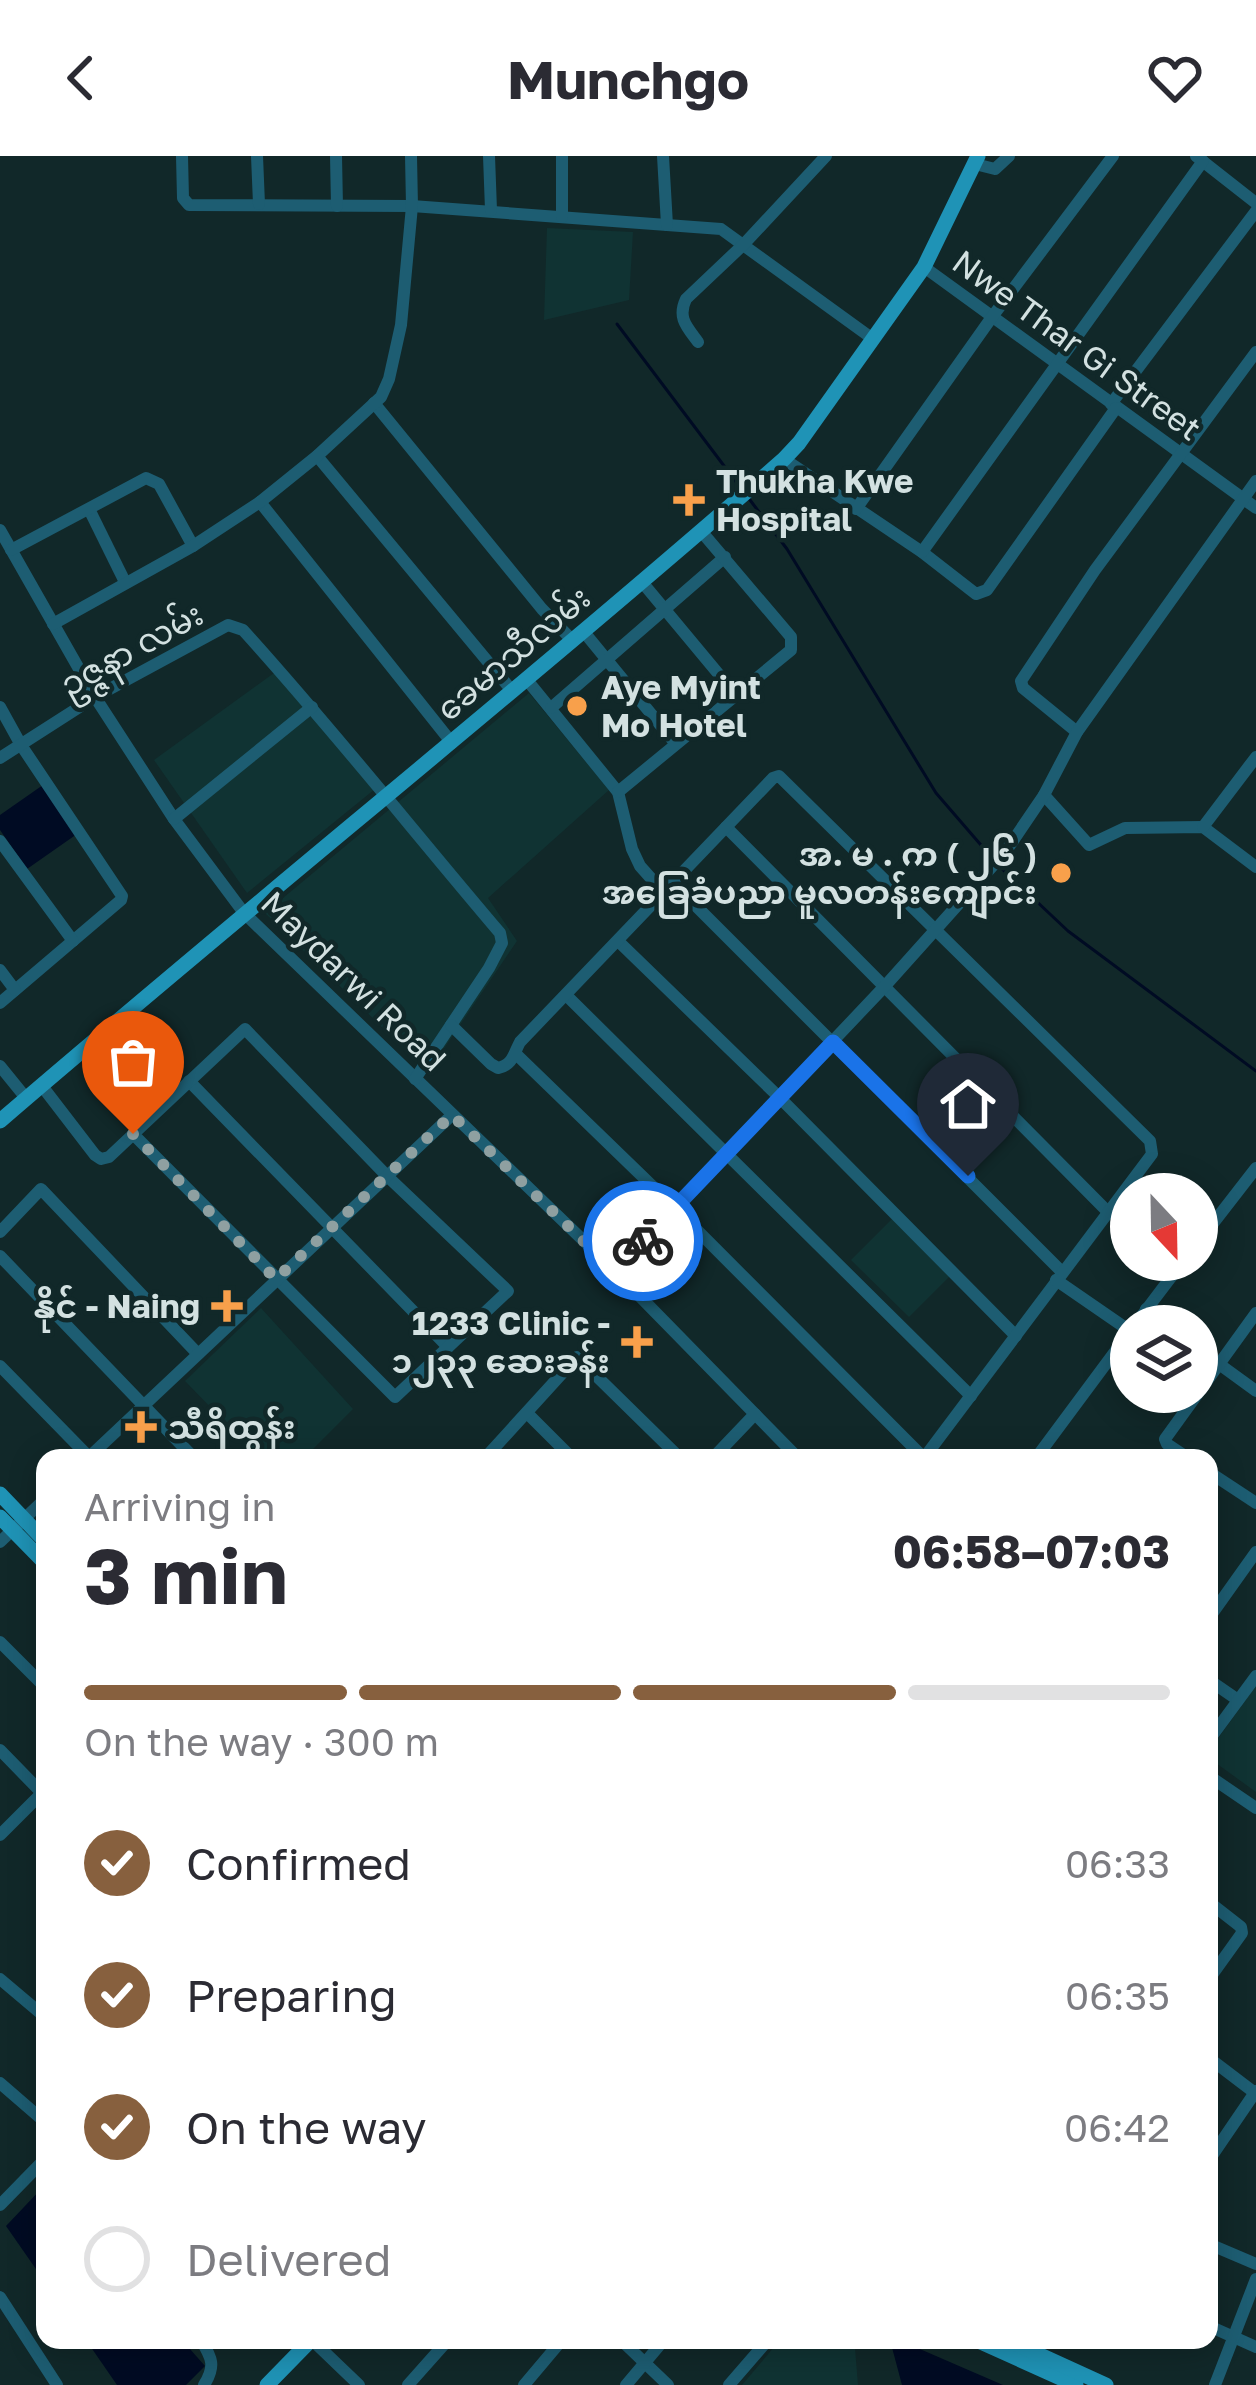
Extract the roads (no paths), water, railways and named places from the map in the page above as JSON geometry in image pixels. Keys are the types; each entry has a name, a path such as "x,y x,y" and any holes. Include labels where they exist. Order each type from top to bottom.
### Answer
{"main road":[{"name":"ခေမာသီလမ်း","path":"0,1120 784,459 924,268 976,160"},
{"path":"0,1494 9,1527 36,1554"},
{"path":"267,2385 302,2349"},
{"path":"996,2349 1076,2385"},
{"path":"1047,2349 1106,2385"}],"street":[{"path":"182,156 183,198 189,205 412,206 722,229 873,340"},
{"path":"257,156 259,204"},
{"path":"336,156 338,206"},
{"path":"53,624 193,547 260,502 385,391 401,326 412,206 411,156"},
{"path":"489,156 491,210"},
{"path":"562,156 562,217"},
{"path":"663,156 667,225"},
{"path":"698,342 682,321 686,299 826,156"},
{"path":"976,160 995,169 1009,156"},
{"path":"856,509 1113,156"},
{"path":"784,459 976,594 987,590 1256,207 1199,158 922,552"},
{"name":"Nwe Thar Gi Street","path":"924,268 1256,508"},
{"path":"1077,732 1023,688 1021,681 1095,570 1256,352"},
{"path":"374,403 542,609 608,660 675,743"},
{"path":"317,455 513,692"},
{"path":"11,550 146,478 159,484 193,547"},
{"path":"615,1271 991,870 1044,795 1077,732 1256,482"},
{"path":"260,502 452,743"},
{"path":"89,509 125,582"},
{"name":"Maydarwi Road","path":"0,530 95,697 174,819 244,913 615,1271 790,1449"},
{"path":"618,792 791,650 791,637 701,531"},
{"path":"551,708 724,557"},
{"path":"642,582 736,695"},
{"name":"ဥဇ္ဇနာ လမ်း","path":"0,758 95,697 228,625 243,630 312,706"},
{"path":"527,680 618,792 640,866 833,1042 1059,1276 1110,1313"},
{"path":"174,819 312,706 502,938 489,968 416,1079"},
{"path":"0,707 122,896 0,1003"},
{"path":"1203,827 1256,757"},
{"path":"451,1025 497,1068 503,1067 517,1055 520,1042 779,776 938,929 1153,1148 931,1449"},
{"path":"1044,795 1089,844 1125,828 1203,827 1256,867"},
{"path":"726,827 1108,1211"},
{"path":"0,841 73,941"},
{"path":"618,941 1016,1336"},
{"path":"0,970 15,990"},
{"path":"566,994 971,1396"},
{"path":"42,1086 101,1159 109,1157 133,1134 189,1081 245,1029 508,1291 394,1396 133,1134"},
{"path":"517,1055 915,1449"},
{"path":"0,1066 26,1098"},
{"path":"189,1081 448,1347"},
{"path":"98,1449 452,1115"},
{"path":"1218,1217 1256,1168"},
{"path":"0,1232 41,1189 198,1354"},
{"path":"0,1256 186,1449"},
{"path":"1149,1305 1168,1281"},
{"path":"1218,1362 1256,1313"},
{"path":"493,1449 577,1357 671,1449"},
{"path":"1043,1449 1110,1359"},
{"path":"1218,1364 1256,1391"},
{"path":"0,1366 80,1449"},
{"path":"527,1413 563,1449"},
{"path":"1174,1449 1165,1439 1183,1413"},
{"path":"722,1449 755,1414"},
{"path":"1218,1478 1256,1503"},
{"path":"9,1527 36,1506"},
{"path":"1218,1605 1256,1552"},
{"path":"0,1642 36,1678"},
{"path":"1218,1728 1256,1676"},
{"path":"1218,1686 1238,1700"},
{"path":"0,1750 36,1784"},
{"path":"1218,1782 1256,1808"},
{"path":"0,1835 36,1799"},
{"path":"1218,1909 1242,1933 1218,1966"},
{"path":"0,1979 36,2010"},
{"path":"1218,2065 1256,2092 1218,2147"},
{"path":"0,2083 36,2114"},
{"path":"0,2205 36,2168"},
{"path":"1218,2248 1256,2264"},
{"path":"1215,2385 1256,2279"},
{"path":"0,2296 57,2385"},
{"path":"1218,2330 1256,2347"},
{"path":"204,2385 213,2360 206,2349"},
{"path":"321,2349 359,2385"},
{"path":"408,2385 440,2349"},
{"path":"524,2385 554,2349"},
{"path":"630,2349 668,2385"},
{"path":"626,2385 657,2349"},
{"path":"729,2385 760,2349"}],"water":[{"path":"43,785 77,834 27,869 0,830 0,815"},
{"path":"36,2194 36,2269 6,2226"},
{"path":"92,2349 190,2349 205,2366 186,2385 117,2385"},
{"path":"892,2349 920,2349 1003,2385 902,2385"}],"waterway":[{"path":"617,324 740,487"},
{"path":"750,500 787,549 936,793 993,859"},
{"path":"1000,867 1068,931 1256,1071"}],"place":[{"name":"Thukha Kwe Hospital","path":"689,500"},
{"name":"Aye Myint Mo Hotel","path":"577,706"},
{"name":"အ. မ . က ( ၂၆ ) အခြေခံပညာ မူလတန်းကျောင်း","path":"1061,873"},
{"name":"နိုင် - Naing","path":"227,1306"},
{"name":"1233 Clinic - ၁၂၃၃ ဆေးခန်း","path":"637,1342"},
{"name":"သီရိထွန်း","path":"141,1427"}]}
